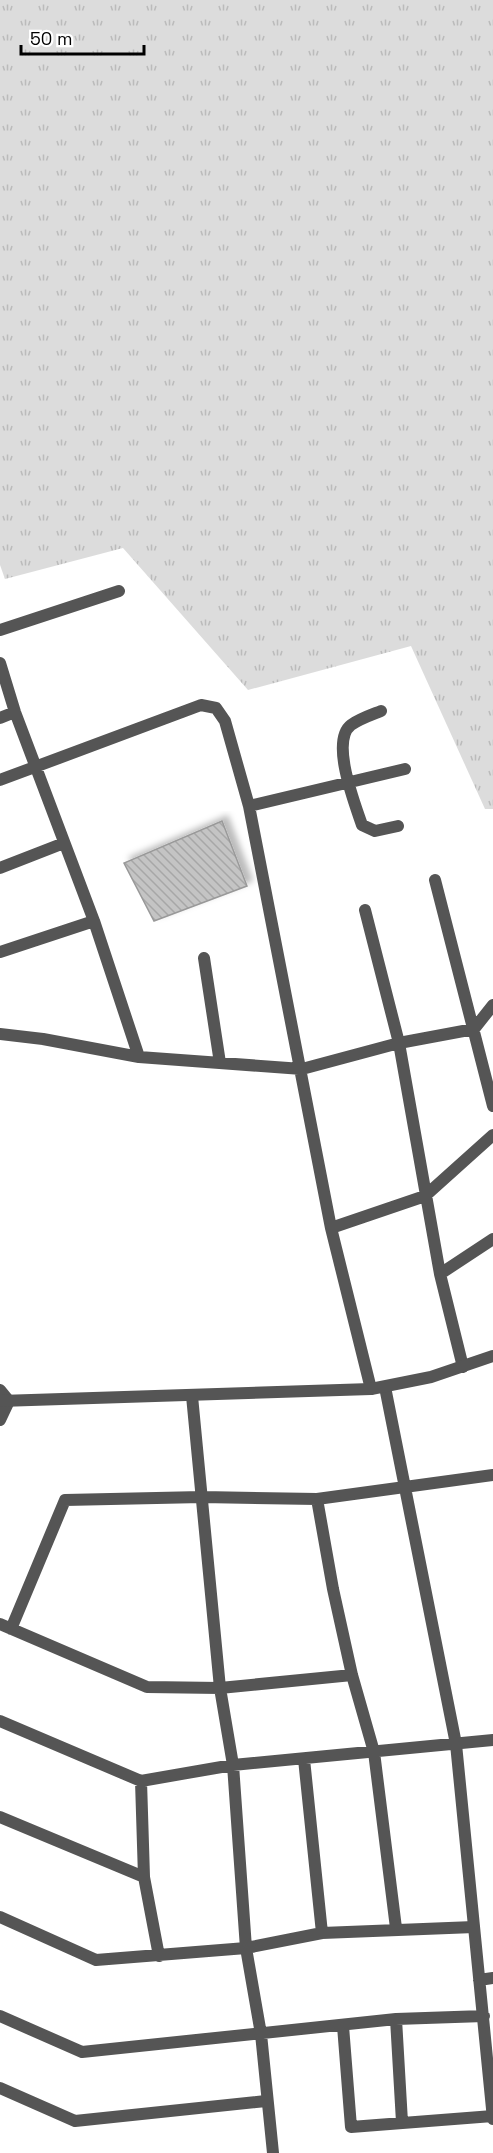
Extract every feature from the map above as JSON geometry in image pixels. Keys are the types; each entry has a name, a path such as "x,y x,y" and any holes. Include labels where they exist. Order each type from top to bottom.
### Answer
{"street":[{"path":"0,630 119,591"},
{"path":"0,663 35,767 94,921 139,1057"},
{"path":"0,780 201,705 216,708 225,721 249,806 332,1228 371,1389"},
{"path":"381,711 350,725 341,740 348,782 362,825 375,831 398,826"},
{"path":"0,718 15,712"},
{"path":"249,806 405,769"},
{"path":"0,868 64,843"},
{"path":"435,880 493,1106"},
{"path":"365,910 399,1043 440,1274 463,1367"},
{"path":"0,952 94,921"},
{"path":"204,958 220,1063"},
{"path":"0,1034 43,1039 139,1057 302,1069 399,1043 474,1029 493,1005"},
{"path":"332,1228 425,1196 493,1135"},
{"path":"440,1274 493,1239"},
{"path":"4,1401 371,1389 463,1367 493,1356"},
{"path":"343,2026 351,2127 493,2117 456,1744 385,1387"},
{"path":"0,1390 4,1401 0,1420"},
{"path":"192,1395 220,1688 233,1765 246,1948 261,2034 273,2153"},
{"path":"352,1675 220,1688 147,1687 5,1627 65,1500 202,1497 317,1499 492,1479"},
{"path":"317,1499 333,1589 352,1675 374,1752 396,1928"},
{"path":"0,1720 141,1780 233,1765 493,1740"},
{"path":"304,1759 322,1933"},
{"path":"141,1780 144,1877 159,1956"},
{"path":"0,1817 144,1877"},
{"path":"0,1917 96,1960 246,1948 322,1933 396,1928 474,1927"},
{"path":"479,1980 493,1978"},
{"path":"0,2016 82,2052 396,2019 484,2016"},
{"path":"396,2019 402,2122"},
{"path":"0,2088 75,2121 267,2101"}],"green space":[{"path":"0,0 493,0 493,809 485,809 411,646 248,690 123,548 5,579 0,565"}],"building":[{"path":"222,821 247,886 154,921 124,863"}]}
